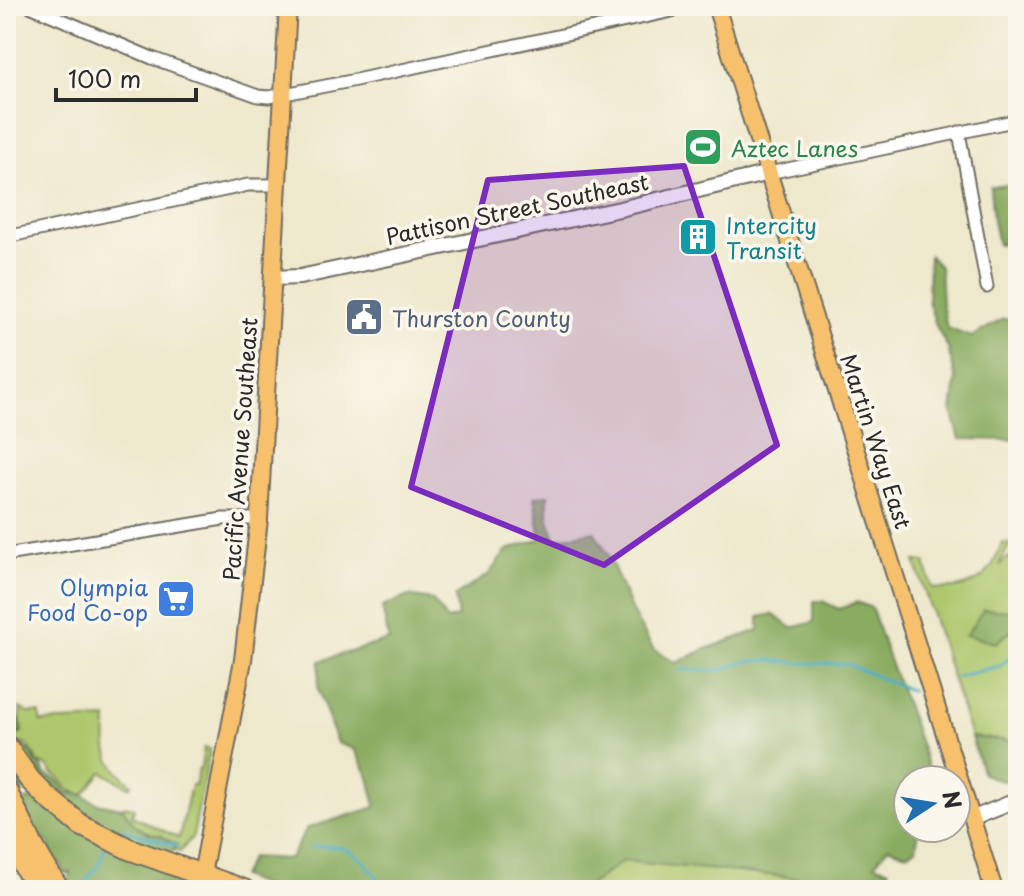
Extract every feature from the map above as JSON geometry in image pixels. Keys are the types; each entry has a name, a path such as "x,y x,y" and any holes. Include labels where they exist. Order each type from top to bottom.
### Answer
{"highway":[{"path":"6,746 30,780 81,825 201,883 244,890"},
{"path":"6,790 59,890"},
{"path":"6,836 38,890"}],"main road":[{"name":"Pacific Avenue Southeast","path":"201,883 243,660 259,519 288,6"},
{"name":"Martin Way East","path":"716,6 954,764"},
{"name":"Martin Way East","path":"972,822 994,890"}],"street":[{"path":"30,6 152,58 258,96 269,97 695,6"},
{"path":"769,173 1018,120"},
{"path":"959,132 987,287"},
{"name":"Pattison Street Southeast","path":"272,278 300,277 620,209 769,173"},
{"path":"6,237 248,185 278,185"},
{"path":"6,555 223,519 259,519"},
{"path":"972,819 1018,800"}],"highlighted area":[{"path":"684,166 777,445 604,565 411,487 488,180"}],"green space":[{"path":"1018,184 1018,238 998,245 990,187"},
{"path":"929,255 940,267 947,328 971,337 1003,319 1018,319 1018,440 960,439 952,411 956,380 948,348 928,301"},
{"path":"548,495 548,515 555,539 594,531 653,649 676,663 759,630 759,617 773,614 792,628 814,622 814,601 822,601 839,609 857,602 872,608 926,764 892,764 892,844 917,844 916,849 906,854 888,847 875,864 889,870 891,889 868,890 863,880 832,890 804,890 800,878 623,861 582,890 274,890 241,877 251,857 290,859 307,828 376,807 369,777 354,749 337,743 318,688 320,661 389,640 382,607 408,596 432,600 447,620 458,617 455,596 488,575 507,550 541,539 534,497"},
{"path":"1003,543 1010,544 999,565 1018,550 1018,598 1010,611 966,635 995,643 1018,626 1017,742 971,737 915,561 925,562 932,588 957,588 980,579"},
{"path":"1018,598 1018,626 995,643 966,635 984,609 1010,611"},
{"path":"6,707 13,715 17,714 21,732 12,736 15,744 29,750 36,763 42,766 44,774 59,781 66,792 122,808 135,825 175,845 173,852 138,840 132,844 125,835 109,827 102,831 92,818 76,815 75,806 53,796 52,786 45,788 38,770 10,745 6,731"},
{"path":"20,708 28,713 40,713 40,722 107,719 109,755 116,769 132,784 129,787 102,772 83,795 67,789 46,765 37,762 28,745 17,742 15,737 22,733"},
{"path":"971,737 1018,742 1018,779 1001,781 983,774"},
{"path":"204,748 210,749 193,836 180,852 175,850 178,845 134,824 122,808 134,808 132,816 179,838 191,785 195,785 201,768"},
{"path":"18,782 23,786 19,797 24,802 36,799 179,872 181,890 72,890 67,882 71,873 62,873 62,865 51,858 50,845 31,829 12,785"},
{"path":"623,861 801,878 804,890 583,890"}],"waterway":[{"path":"956,677 1000,666 1018,651"},
{"path":"680,670 721,670 743,662 769,660 846,664 912,691"},
{"path":"114,833 125,830 177,846"},
{"path":"78,890 97,868 106,847"},
{"path":"311,847 337,847 359,857 385,890"}],"place":[{"name":"Aztec Lanes","path":"703,147"},
{"name":"Intercity Transit","path":"698,237"},
{"name":"Thurston County","path":"364,317"},
{"name":"Olympia Food Co-op","path":"176,599"}]}
